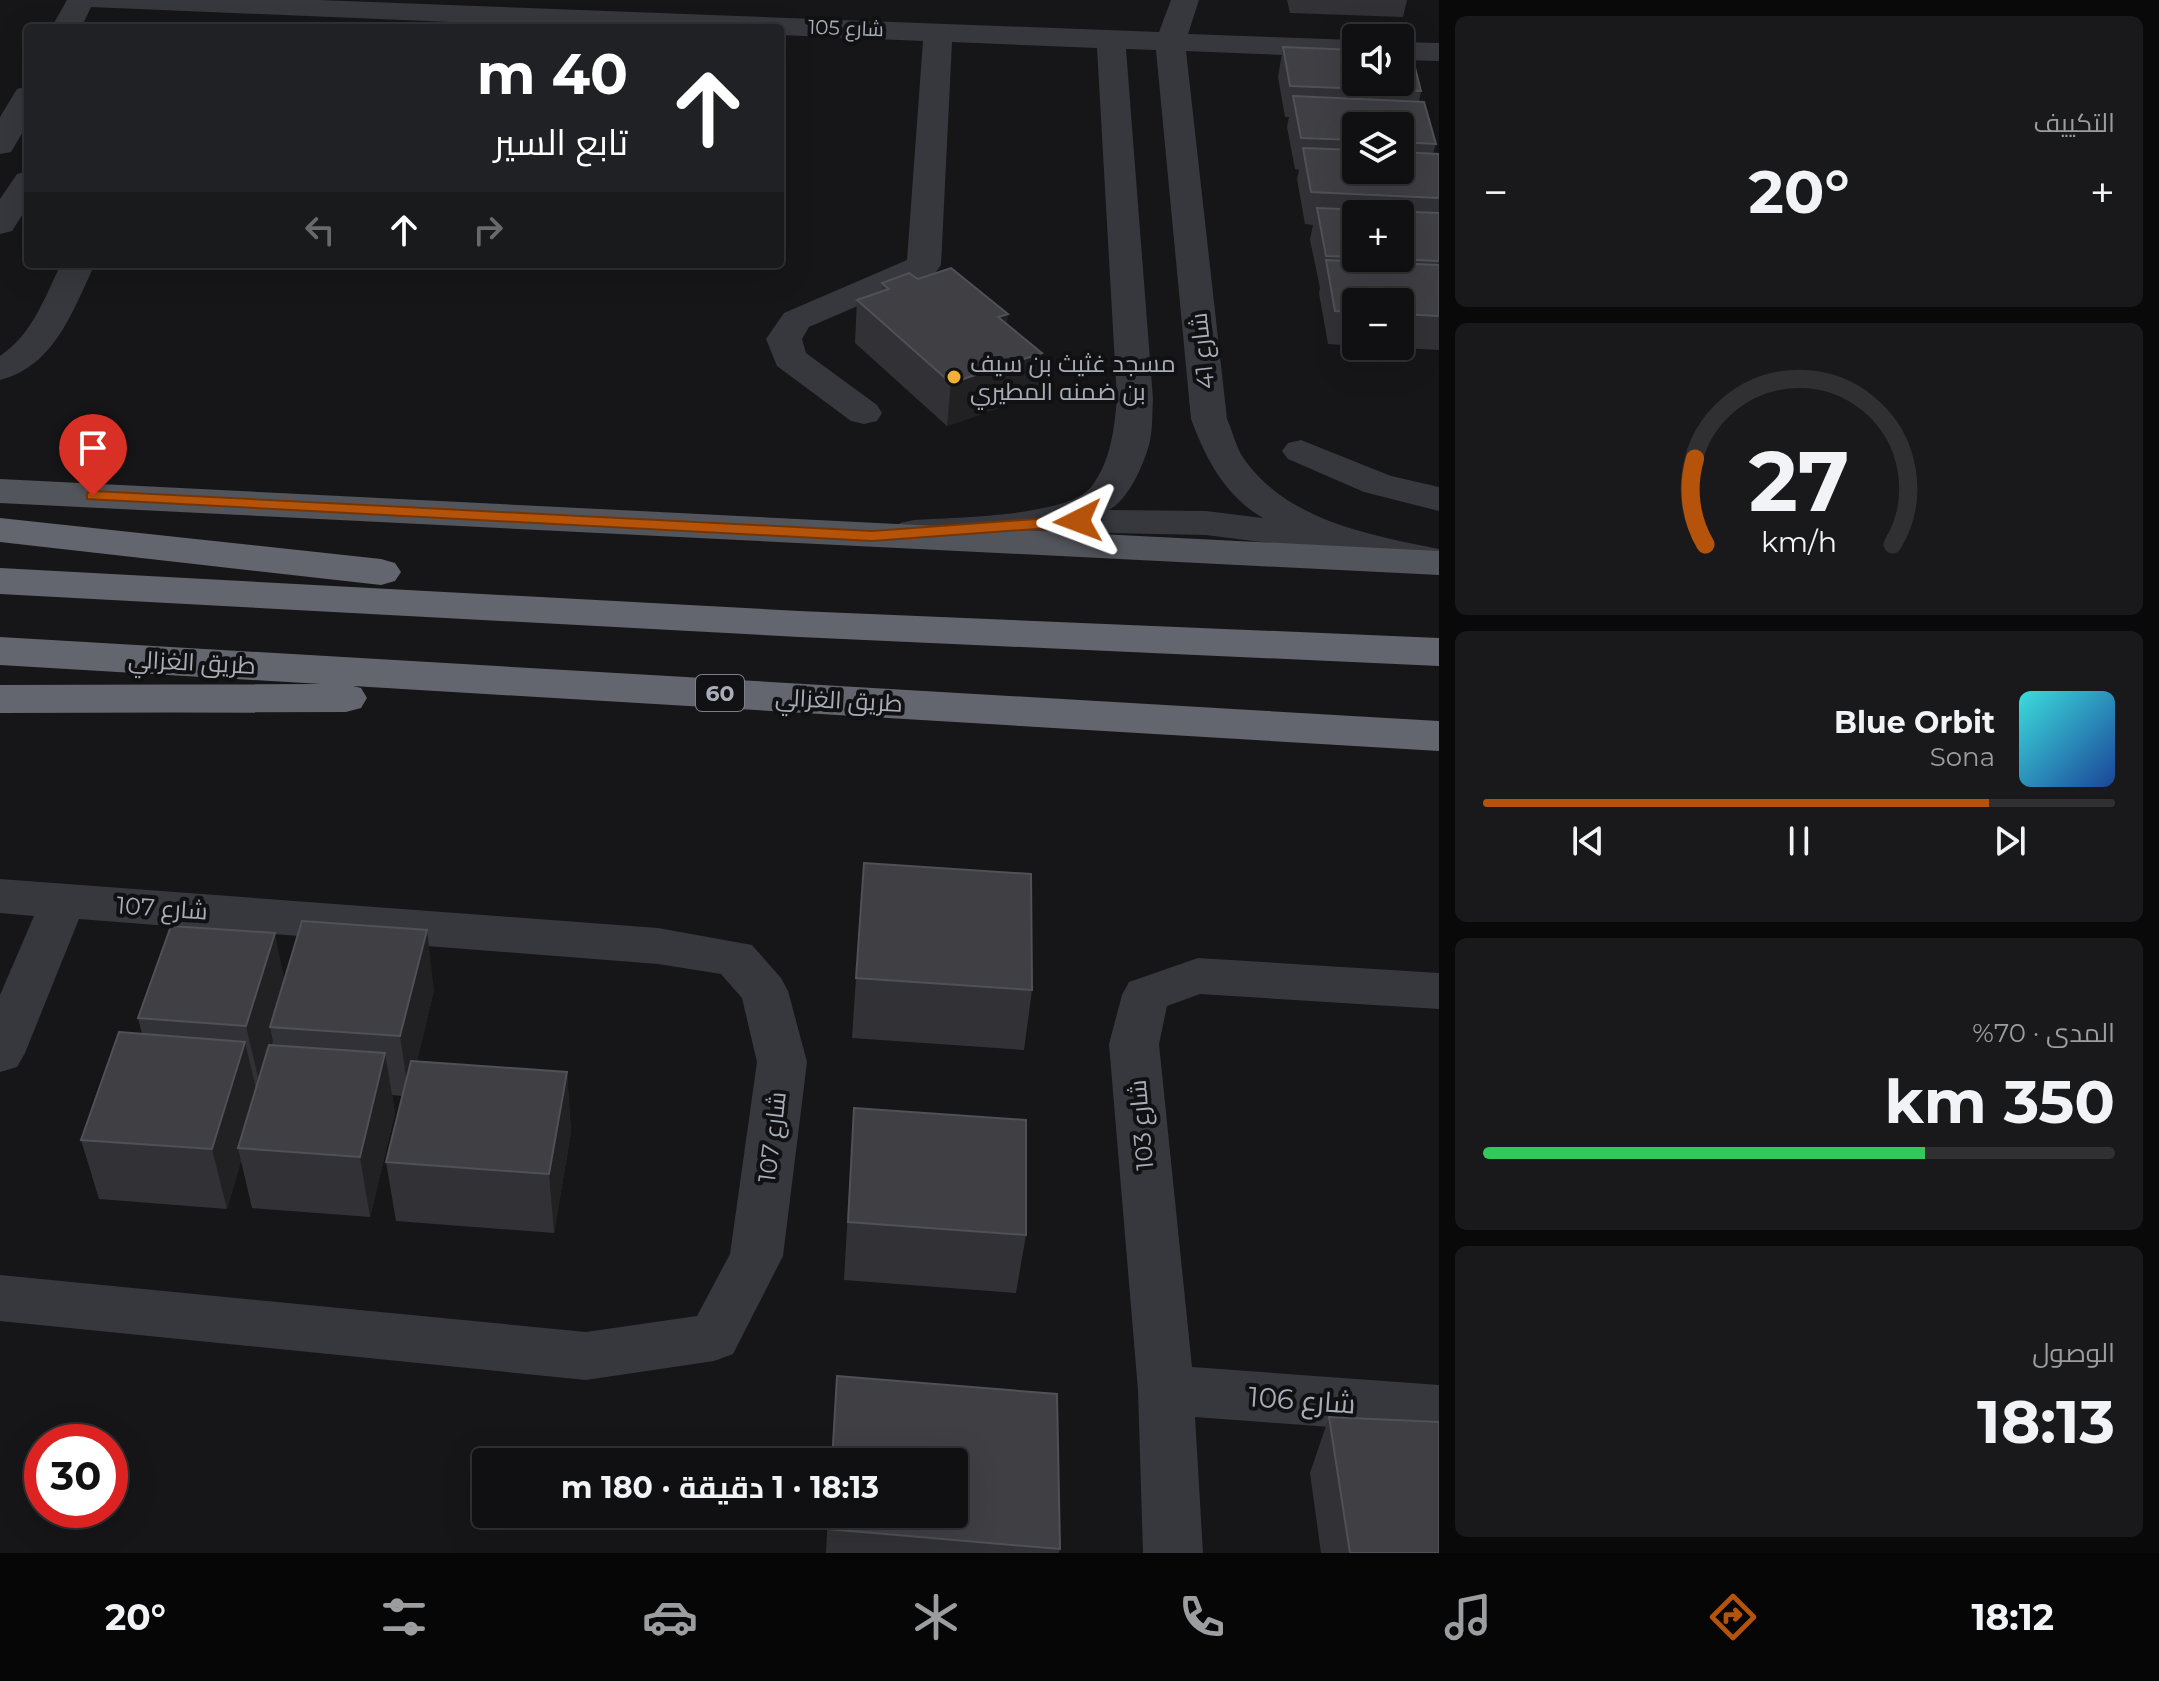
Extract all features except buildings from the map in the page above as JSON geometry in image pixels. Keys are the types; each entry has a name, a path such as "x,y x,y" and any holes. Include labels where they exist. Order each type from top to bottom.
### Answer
{"highway":[{"path":"0,530 298,565 672,599 799,624"},
{"path":"0,581 799,624 1439,652"},
{"name":"طريق الغزالي","path":"0,651 1439,736"},
{"path":"0,699 766,695"}],"main road":[{"path":"0,491 1439,562"}],"street":[{"path":"68,24 81,0"},
{"name":"شارع 105","path":"96,0 443,20 584,24"},
{"name":"شارع 41","path":"1185,0 1170,42 1209,419 1228,464 1255,493 1308,528 1354,544 1439,562"},
{"name":"شارع 105","path":"784,29 1342,48"},
{"path":"864,413 790,358 784,339 796,320 924,265 938,32"},
{"path":"1055,521 1106,496 1131,444 1135,399 1111,39"},
{"path":"1414,51 1439,52"},
{"path":"0,145 24,102"},
{"path":"0,224 24,187"},
{"path":"0,369 15,362 38,341 76,268"},
{"path":"1301,451 1378,484 1439,499"},
{"path":"872,536 1055,521 1206,523 1354,544"},
{"name":"شارع 107","path":"0,896 658,946 735,958 764,991 782,1062 756,1256 714,1337 586,1356 0,1298"},
{"path":"0,1053 63,901"},
{"name":"شارع 103","path":"1173,1553 1166,1390 1134,1044 1146,995 1198,976 1439,991"},
{"name":"شارع 106","path":"1166,1390 1439,1410"}],"place":[{"name":"مسجد غثيث بن سيف بن ضمنه المطيري","path":"954,377"}],"route":[{"path":"93,496 872,536 1078,521"}]}
